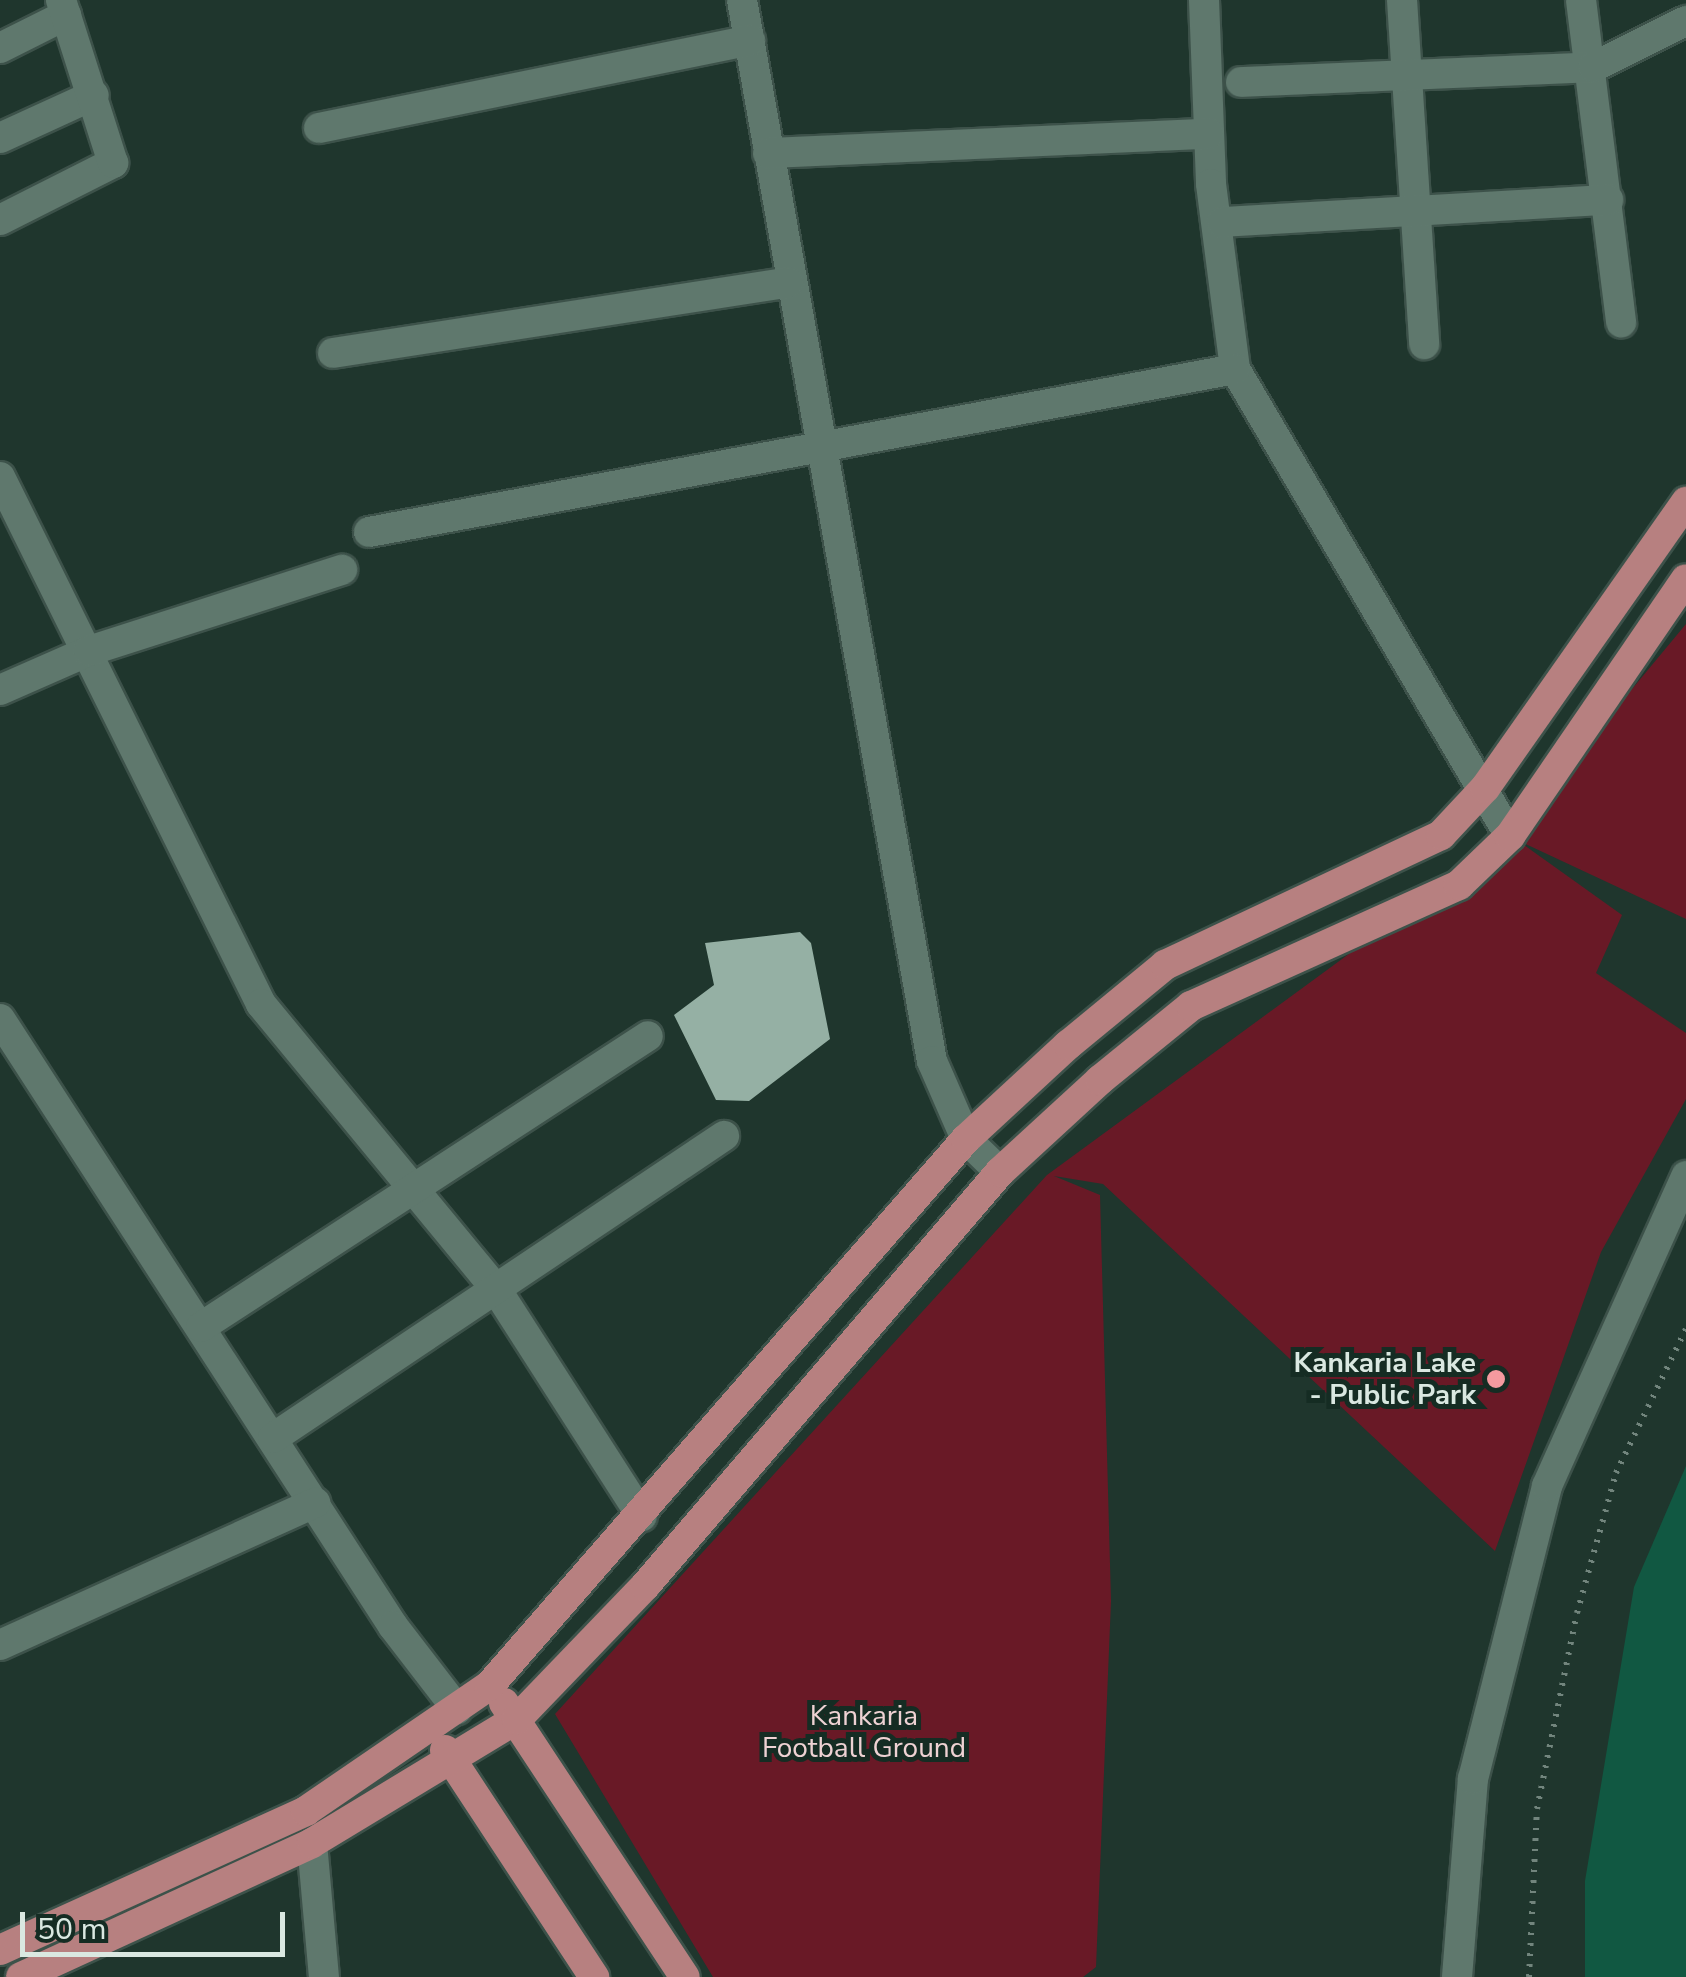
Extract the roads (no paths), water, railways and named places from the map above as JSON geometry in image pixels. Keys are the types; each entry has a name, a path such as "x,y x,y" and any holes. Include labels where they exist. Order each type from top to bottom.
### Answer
{"main road":[{"path":"0,1950 306,1811 490,1685 642,1516 966,1140 1165,965 1441,835 1485,788 1686,502"},
{"path":"21,1977 312,1844 454,1764 517,1719 645,1586 1000,1172 1191,1006 1459,884 1510,836 1686,580"},
{"path":"490,1685 517,1719 686,1977"},
{"path":"430,1728 594,1977"}],"street":[{"path":"742,0 790,282 825,446 932,1061 966,1140 1000,1172"},
{"path":"1204,0 1209,134 1222,222 1235,369 1510,836"},
{"path":"1402,0 1424,344"},
{"path":"1582,0 1621,323"},
{"path":"0,48 63,8 113,164 0,220"},
{"path":"1241,82 1593,67 1686,21"},
{"path":"319,128 750,40"},
{"path":"0,138 94,95"},
{"path":"768,153 1209,134"},
{"path":"1222,222 1608,200"},
{"path":"333,353 790,282"},
{"path":"369,532 1235,369"},
{"path":"0,477 261,1004 496,1288 642,1516"},
{"path":"0,690 89,651 342,570"},
{"path":"0,1018 315,1504 457,1709"},
{"path":"201,1327 648,1036"},
{"path":"272,1438 724,1136"},
{"path":"1457,1977 1473,1780 1547,1486 1686,1176"},
{"path":"0,1645 315,1504"},
{"path":"312,1844 324,1977"}],"place":[{"name":"Kankaria Lake - Public Park","path":"1496,1379"}],"park label":[{"name":"Kankaria Football Ground","path":"864,1732"}]}
